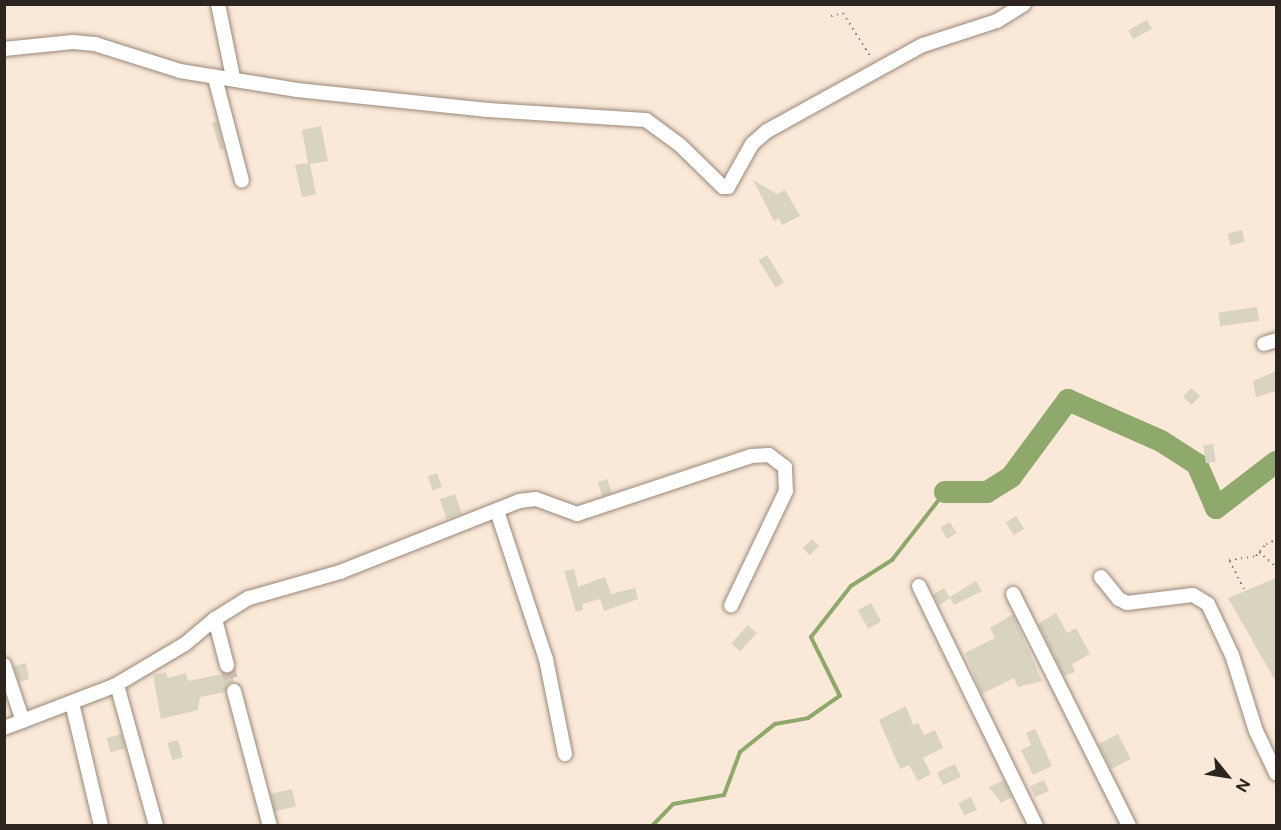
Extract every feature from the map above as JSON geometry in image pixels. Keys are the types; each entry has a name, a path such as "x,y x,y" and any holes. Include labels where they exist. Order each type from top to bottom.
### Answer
{"street":[{"path":"218,4 233,78"},
{"path":"4,49 74,42 95,44 134,59 215,78 233,78 297,90 422,104 646,120 680,145 723,187 728,187 752,144 766,131 878,69 956,32 997,21 1024,4"},
{"path":"215,78 242,182"},
{"path":"4,728 117,685 185,644 215,619 249,598 340,572 497,511 536,499 577,514 751,456 769,455 785,467 786,491 731,606"},
{"path":"497,511 546,659 565,754"},
{"path":"1101,577 1119,599 1126,603 1193,595 1208,604 1232,655 1256,730 1276,773"},
{"path":"920,586 1036,825"},
{"path":"1013,594 1129,825"},
{"path":"215,619 227,665"},
{"path":"4,665 23,721"},
{"path":"117,685 156,825"},
{"path":"234,691 270,825"},
{"path":"72,703 101,825"}],"path":[{"path":"831,15 843,13 878,69"},
{"path":"1245,589 1229,560 1259,552 1276,540"},
{"path":"1259,552 1276,567"}],"building":[{"path":"1147,20 1152,29 1133,39 1129,30"},
{"path":"212,122 217,122 224,149 220,150"},
{"path":"321,126 328,161 310,164 316,194 302,197 295,165 308,163 302,130"},
{"path":"753,180 777,194 785,190 800,216 782,225 779,218 774,221"},
{"path":"1242,230 1245,242 1230,245 1227,234"},
{"path":"767,255 784,282 775,287 759,260"},
{"path":"1257,307 1259,321 1220,326 1218,312"},
{"path":"1276,371 1276,391 1256,397 1253,381"},
{"path":"1191,388 1200,396 1192,405 1183,397"},
{"path":"1213,444 1216,462 1206,463 1203,446"},
{"path":"437,473 442,487 433,491 428,476"},
{"path":"607,479 612,493 603,497 598,482"},
{"path":"455,494 462,514 447,519 440,499"},
{"path":"1016,516 1024,529 1014,535 1006,522"},
{"path":"950,522 956,533 947,539 940,527"},
{"path":"812,539 819,546 810,555 803,548"},
{"path":"574,569 578,587 605,577 611,594 635,588 638,599 604,611 600,599 582,604 583,610 576,612 564,571"},
{"path":"1276,578 1276,682 1228,598"},
{"path":"976,581 982,591 954,605 950,597"},
{"path":"944,588 950,598 939,605 933,595"},
{"path":"871,603 881,621 868,629 858,610"},
{"path":"1056,613 1067,633 1076,628 1090,654 1072,664 1075,672 1064,676 1038,624"},
{"path":"1013,614 1042,681 1018,687 1014,678 982,694 965,653 995,638 990,628"},
{"path":"748,625 757,633 740,652 731,644"},
{"path":"26,663 29,679 19,682 14,666"},
{"path":"166,672 168,678 186,673 188,681 232,672 234,682 227,685 225,692 200,697 198,710 161,719 153,675"},
{"path":"906,706 913,725 918,723 924,735 935,730 943,748 923,758 931,774 918,781 909,765 900,769 879,720"},
{"path":"1035,729 1052,766 1033,775 1021,750 1031,745 1026,733"},
{"path":"121,734 125,748 111,753 107,738"},
{"path":"1118,734 1131,759 1111,769 1098,744"},
{"path":"178,740 183,757 172,760 167,743"},
{"path":"955,764 961,777 943,785 937,772"},
{"path":"1004,780 1012,797 1001,803 989,787"},
{"path":"1044,780 1049,791 1035,797 1030,786"},
{"path":"292,789 296,807 275,811 271,794"},
{"path":"971,797 977,810 964,816 958,803"}],"waterway":[{"path":"945,492 987,492 1011,477 1068,400 1161,441 1197,464 1216,508 1276,462"},
{"path":"652,826 673,804 724,795 740,752 775,724 808,718 840,696 811,637 851,586 892,560 945,492"}],"tunnel":[{"path":"227,665 234,691"}]}
